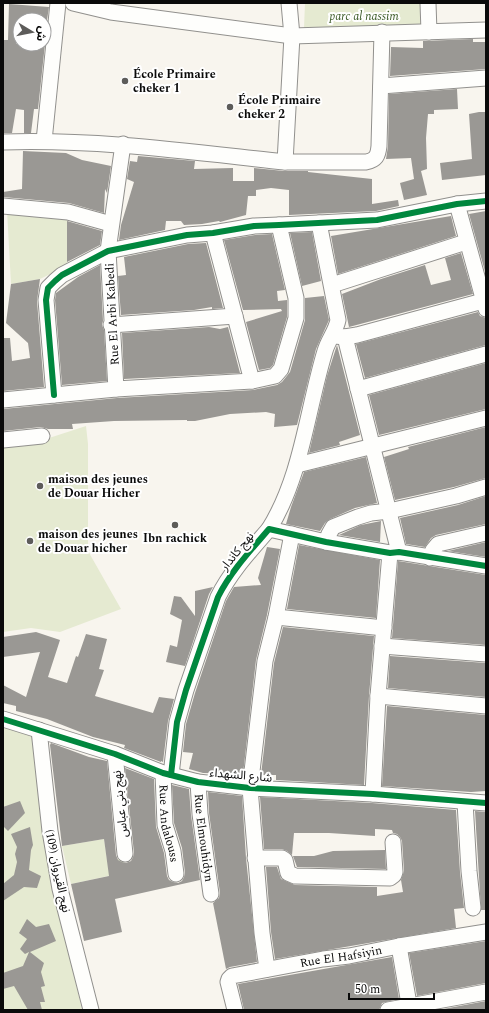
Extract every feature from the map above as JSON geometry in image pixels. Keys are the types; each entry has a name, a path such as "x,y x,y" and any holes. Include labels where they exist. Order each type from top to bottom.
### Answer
{"street":[{"path":"44,141 58,3"},
{"path":"73,3 111,12 292,36 382,32 486,30"},
{"path":"285,162 292,36 289,3"},
{"path":"428,3 428,32"},
{"path":"3,142 44,141 123,144 285,162 366,162 375,159 379,152 382,32"},
{"path":"381,86 486,78"},
{"name":"Rue El Arbi Kabedi","path":"116,389 108,251 123,144"},
{"path":"54,395 46,300 48,288 62,275 108,251 188,235 213,233 254,226 357,222 392,218 457,204 486,200"},
{"path":"269,529 278,514 297,465 325,351 338,337 485,306 466,242 457,204"},
{"path":"3,206 68,212 111,224"},
{"path":"320,223 338,320 338,337 358,389 373,445 389,511 395,553 382,646 373,794"},
{"path":"3,400 116,389 252,381 271,377 280,372 296,318 296,298 279,226"},
{"path":"213,233 252,381"},
{"path":"332,285 466,242"},
{"path":"112,325 235,316"},
{"path":"358,389 486,354"},
{"path":"297,465 486,418"},
{"path":"3,440 42,436"},
{"path":"326,542 331,530 335,526 371,513 389,511 456,496 486,487"},
{"name":"نهج كاندار","path":"167,774 177,722 186,690 218,597 225,583 269,529 326,542 486,566"},
{"path":"430,558 433,550 438,544 486,533"},
{"path":"267,969 262,933 250,788 265,661 276,616 292,534"},
{"path":"276,616 384,628"},
{"path":"382,646 486,654"},
{"path":"378,696 486,706"},
{"name":"شارع الشهداء","path":"3,719 114,754 167,774 198,782 250,788 373,794 486,804"},
{"name":"نهج القيروان (109)","path":"39,730 50,831 60,888 92,1010"},
{"name":"نهج بني عباس","path":"114,754 125,854"},
{"name":"Rue Andalouss","path":"167,774 164,824 173,851 176,874"},
{"name":"Rue Elmouhidyn","path":"198,782 200,814 211,894"},
{"path":"465,802 473,908"},
{"path":"255,858 282,858 285,860 288,873 295,876 390,878 395,872 393,842"},
{"name":"Rue El Hafsiyin","path":"235,1010 228,988 229,979 236,975 486,932"},
{"path":"399,946 410,1008"},
{"path":"388,1010 410,1008 486,992"}],"green space":[{"name":"parc al nassim","path":"305,3 424,3 424,29 304,28"},
{"path":"7,210 68,215 67,266 40,279 11,284"},
{"name":"maison des jeunes de Douar Hicher","path":"86,426 88,444 88,551 121,609 60,632 31,628 3,632 3,448 46,439"},
{"path":"3,724 32,732 52,880 82,1010 3,1010"},
{"path":"104,839 107,860 123,858 127,872 71,884 62,846"}],"building":[{"path":"9,4 49,7 48,12 12,12 12,52 44,52 38,109 34,109 31,133 24,133 24,110 16,109 12,133 3,133 3,40 8,40"},
{"path":"473,39 473,42 486,42 486,69 390,76 391,47 423,48 423,41"},
{"path":"457,89 458,109 434,110 434,114 428,114 426,138 427,169 421,171 427,195 404,200 400,183 414,179 411,158 386,159 388,146 389,94"},
{"path":"486,112 486,175 442,180 440,163 472,159 469,114"},
{"path":"23,151 66,153 82,160 111,166 107,193 105,189 104,213 69,203 3,197 3,192 22,189"},
{"path":"138,156 195,161 194,169 233,168 233,181 254,181 254,168 284,171 308,171 372,179 372,204 398,200 399,206 376,211 289,215 289,190 271,188 256,190 256,196 248,196 246,215 220,222 202,224 184,225 181,221 166,221 165,230 119,240 121,225 134,182 127,179 130,161 137,162"},
{"path":"486,211 486,275 469,214"},
{"path":"451,216 456,236 338,274 331,236"},
{"path":"67,221 102,231 100,245 67,262"},
{"path":"312,232 321,281 302,286 290,233"},
{"path":"272,234 285,290 277,291 278,301 287,300 287,317 273,365 270,368 259,370 246,322 282,311 281,309 243,310 224,240"},
{"path":"206,243 223,308 212,309 212,307 194,310 121,315 118,276 126,275 124,257 188,244"},
{"path":"461,253 473,294 349,327 342,294 381,279 425,265 431,285 451,280 445,258"},
{"path":"100,265 102,325 104,330 107,381 62,385 55,300 56,293 78,277"},
{"path":"40,279 37,301 44,387 3,391 3,338 10,338 12,361 30,358 28,343 6,323 11,284"},
{"path":"324,296 329,320 316,349 297,425 274,427 275,414 266,412 230,414 195,421 114,421 72,424 73,429 48,429 41,427 3,431 3,409 117,398 253,390 277,385 282,382 290,372 305,320 305,298"},
{"path":"478,312 480,316 486,318 486,345 365,378 356,344"},
{"path":"209,327 220,329 228,327 240,373 124,379 122,333"},
{"path":"337,345 360,435 339,442 340,445 309,453 327,376"},
{"path":"486,363 486,409 379,435 369,395"},
{"path":"486,427 486,478 454,487 395,500 384,457 409,449 408,447"},
{"path":"366,457 377,503 355,508 330,519 325,523 320,531 286,524 304,472"},
{"path":"486,496 486,524 436,535 431,538 425,547 406,544 400,518 458,505"},
{"path":"381,521 380,542 339,535 361,525"},
{"path":"486,542 486,557 448,551"},
{"path":"299,545 380,560 376,618 287,609"},
{"path":"267,547 280,549 267,615 256,660 243,774 203,773 189,769 193,753 183,752 186,724 226,601 234,587 261,585 258,578"},
{"path":"398,561 486,575 486,645 392,638"},
{"path":"213,587 209,594 185,666 166,662 170,645 177,647 182,620 170,614 174,596 181,597 195,616 195,591"},
{"path":"283,627 374,636 364,785 276,780 276,775 261,775 274,663"},
{"path":"36,632 60,640 48,677 67,683 76,656 78,657 86,634 107,639 99,669 104,670 95,696 153,713 159,697 174,699 168,721 163,762 124,748 125,745 93,737 47,719 16,711 16,706 3,703 3,685 26,697 40,652 3,657 3,637"},
{"path":"390,656 486,663 486,697 388,688"},
{"path":"387,706 486,715 486,791 471,792 382,786"},
{"path":"51,743 89,757 107,761 116,855 118,860 122,862 126,863 131,861 134,853 125,768 154,779 156,827 164,853 167,876 169,880 178,883 182,881 185,873 182,848 174,823 172,785 189,789 200,880 115,899 122,932 84,941 71,884 109,876 104,839 62,846 50,745"},
{"path":"208,792 242,796 246,858 257,962 226,969 213,903 219,898 220,893 209,813"},
{"path":"260,797 372,803 456,810 464,908 454,909 456,928 275,959 271,932 266,867 277,867 281,879 295,885 377,887 377,896 403,892 401,880 404,871 402,841 397,834 393,833 392,830 375,829 375,836 329,833 294,833 292,855 282,849 264,849"},
{"path":"20,801 25,813 8,831 3,826 3,807"},
{"path":"475,811 486,812 486,910 481,910"},
{"path":"30,827 33,845 29,870 41,876 37,888 24,887 3,901 3,884 14,875 17,862 15,854 17,847 11,834"},
{"path":"385,850 386,869 297,867 293,856 314,856 333,851"},
{"path":"27,919 36,927 49,924 56,941 30,952 44,963 41,972 45,986 41,987 45,1002 40,1002 42,1010 28,1010 14,986 3,989 3,973 23,966 29,952 25,954 20,949 27,939 19,933"},
{"path":"486,941 486,983 417,996 409,953"},
{"path":"392,957 399,999 382,1003 379,1010 244,1010 238,984"},
{"path":"486,1001 486,1010 438,1010"}],"cycle path":[{"path":"54,395 46,300 48,288 62,275 108,251 187,235 213,233 254,226 377,220 457,204 486,201"},
{"path":"171,775 177,722 186,690 218,597 235,570 269,529 326,542 390,553 399,552 486,566"},
{"path":"3,719 115,754 163,773 198,782 250,788 373,794 486,803"}],"place":[{"name":"École Primaire cheker 1","path":"125,81"},
{"name":"École Primaire cheker 2","path":"230,107"},
{"name":"maison des jeunes de Douar Hicher","path":"40,486"},
{"name":"Ibn rachick","path":"175,525"},
{"name":"maison des jeunes de Douar hicher","path":"30,541"}]}
